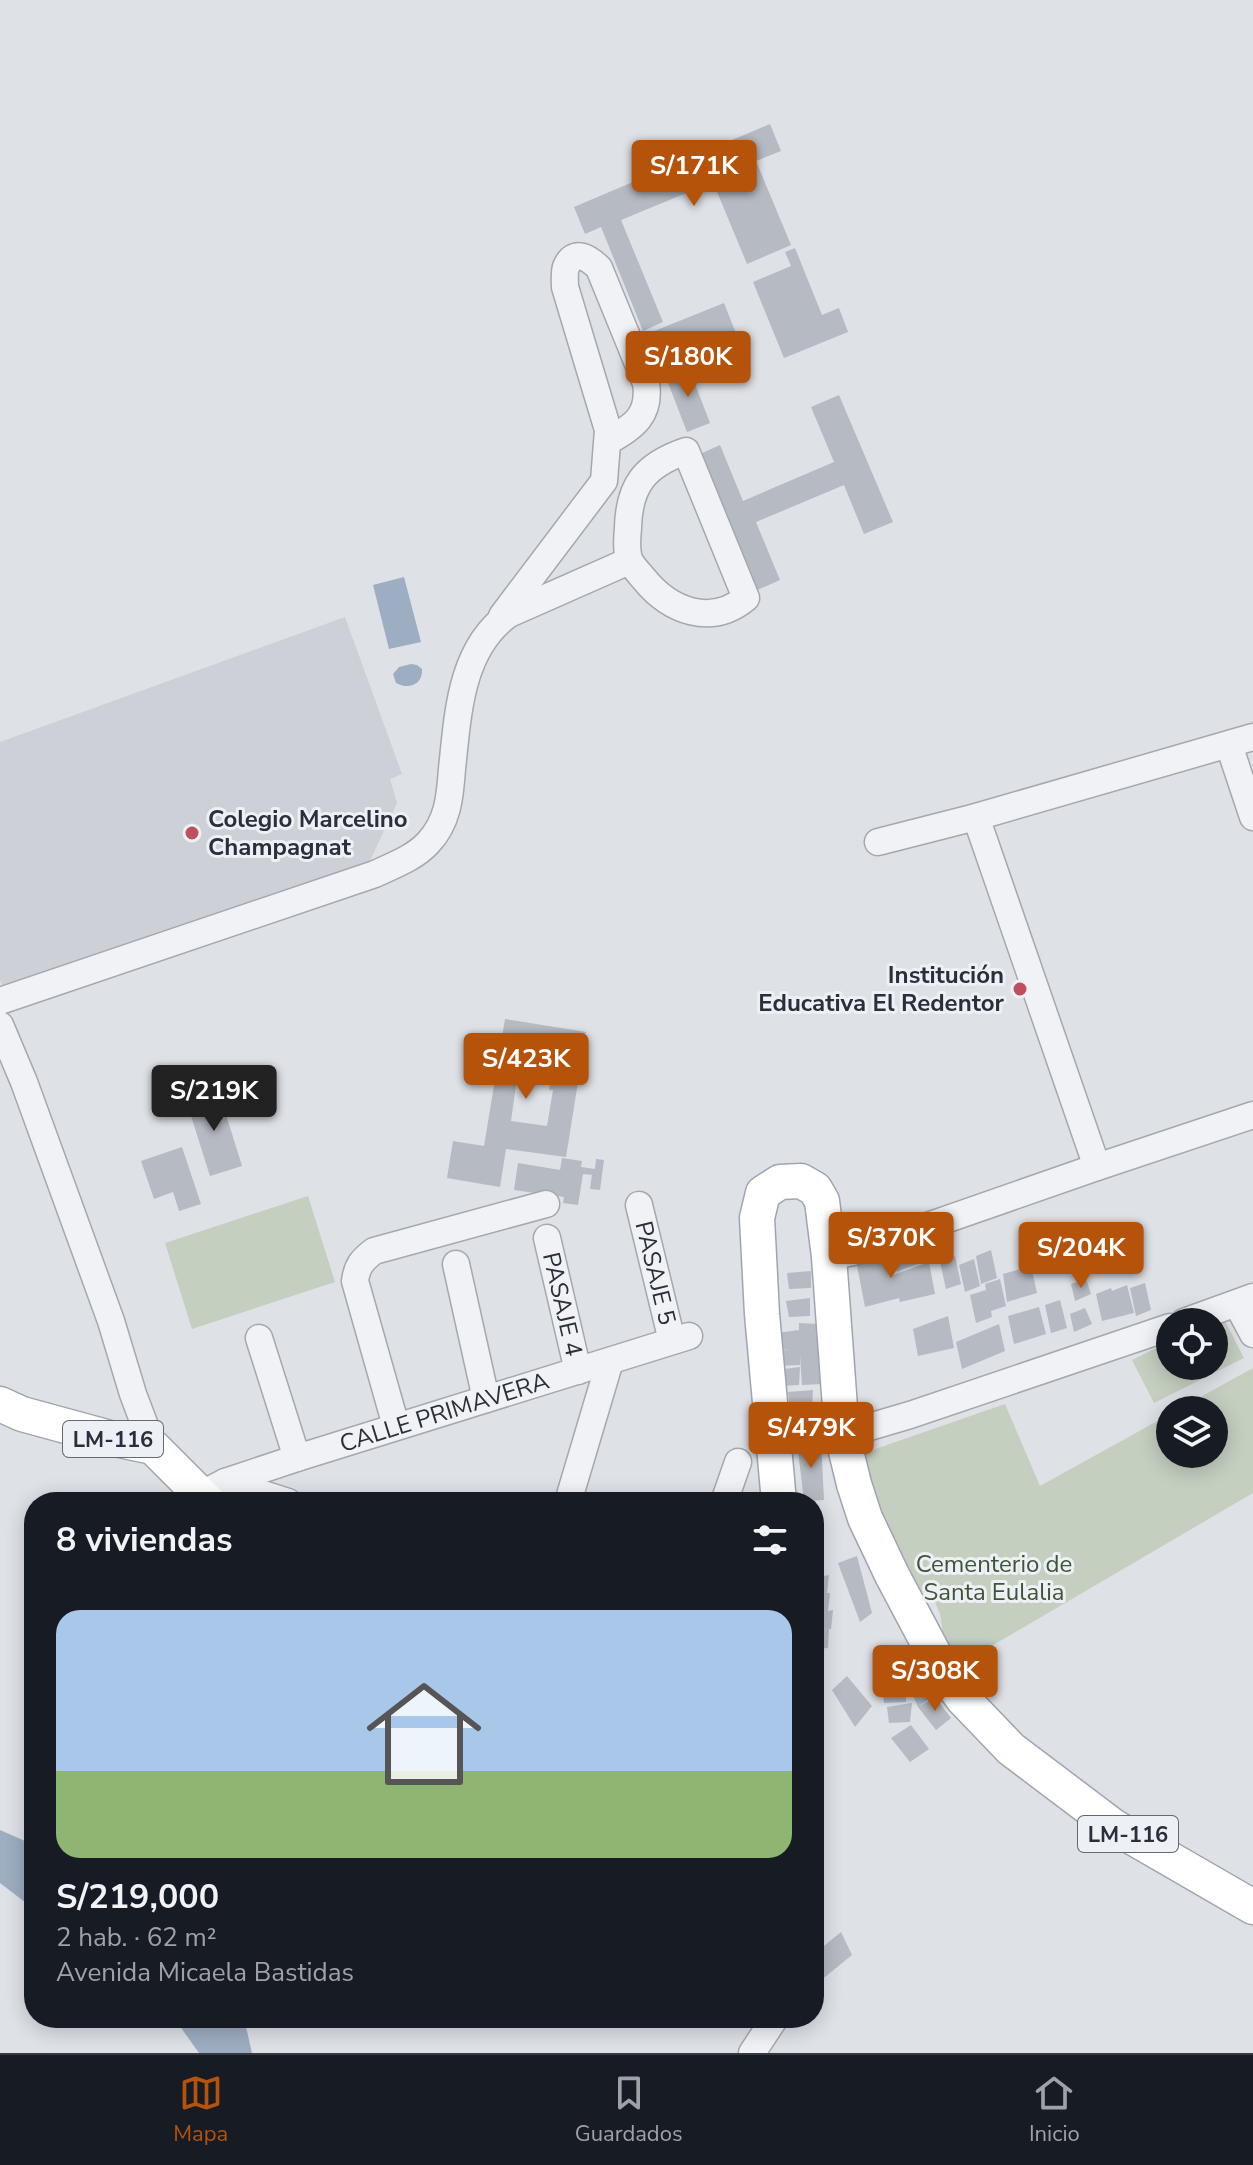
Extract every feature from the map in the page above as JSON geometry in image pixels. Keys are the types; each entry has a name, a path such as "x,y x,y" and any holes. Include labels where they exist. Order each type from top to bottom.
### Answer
{"main road":[{"name":"LM-116","path":"778,1492 757,1218 763,1193 780,1182 801,1181 815,1189 822,1201 842,1435 854,1484 865,1518 892,1575 944,1673 963,1699 1011,1749 1113,1826 1253,1907"},
{"name":"LM-116","path":"0,1404 22,1414 153,1447 212,1492"}],"street":[{"path":"0,1001 375,874 411,857 429,842 448,811 463,687 472,662 483,640 604,481 607,442 608,430 565,287 565,268 573,258 580,256 590,258 599,268 648,393 647,403 633,426 607,442"},
{"path":"686,451 746,598 735,607 720,611 706,613 688,610 673,605 655,592 629,561 630,502 638,483 665,458 686,451"},
{"path":"497,622 629,561"},
{"path":"878,842 1241,741 1253,817"},
{"path":"976,817 1097,1167"},
{"path":"0,1025 24,1082 153,1447"},
{"path":"829,1257 853,1252 1253,1115"},
{"path":"396,1426 356,1286 356,1269 374,1251 546,1204"},
{"name":"PASAJE 5","path":"639,1205 680,1338"},
{"name":"PASAJE 4","path":"547,1238 578,1371"},
{"path":"456,1264 486,1399"},
{"path":"1225,1308 1245,1301 1253,1334"},
{"path":"842,1435 1156,1332"},
{"path":"259,1338 297,1458"},
{"name":"CALLE PRIMAVERA","path":"212,1492 297,1458 680,1338"},
{"path":"571,1492 610,1361"},
{"path":"728,1492 738,1462"},
{"path":"752,2053 768,2028"}],"shaded area":[{"name":"Colegio Marcelino Champagnat","path":"345,617 402,774 390,779 397,803 369,863 6,994 0,980 0,742"}],"green space":[{"path":"308,1196 335,1282 192,1329 165,1243"},
{"path":"1228,1327 1244,1358 1228,1366"},
{"path":"1156,1348 1156,1380 1200,1380 1168,1396 1156,1396 1154,1403 1132,1360"},
{"name":"Cementerio de Santa Eulalia","path":"1253,1368 1253,1493 961,1664 943,1633 935,1602 916,1589 901,1562 861,1454 1005,1404 1040,1486 1156,1422 1156,1468 1228,1468 1228,1396 1202,1396"}],"water":[{"path":"404,577 421,642 389,649 373,585"},
{"path":"411,664 422,669 420,679 414,685 396,683 393,674 399,667"},
{"path":"0,1830 24,1841 24,1901 0,1883"},
{"path":"181,2028 246,2028 252,2053 199,2053"}],"building":[{"path":"770,124 781,151 756,161 791,245 747,264 713,182 621,220 663,322 643,331 601,227 585,234 574,207"},
{"path":"795,248 822,315 839,308 848,332 784,358 753,282 791,266 785,252"},
{"path":"724,303 739,341 657,375 642,336"},
{"path":"688,366 710,423 687,432 665,375"},
{"path":"839,395 893,522 864,534 844,485 756,522 780,580 755,591 698,455 720,445 743,501 834,462 811,407"},
{"path":"505,1019 586,1032 566,1157 506,1149 500,1187 447,1178 453,1141 484,1146","holes":["527,1043 556,1047 547,1126 511,1121"]},
{"path":"218,1089 242,1166 210,1176 186,1100"},
{"path":"182,1147 201,1204 179,1211 173,1192 154,1199 141,1161"},
{"path":"562,1158 582,1161 581,1167 595,1169 596,1159 604,1160 600,1190 590,1189 592,1175 583,1174 578,1205 563,1203 564,1197 514,1190 518,1163 560,1170"},
{"path":"916,1235 922,1262 897,1272 889,1244"},
{"path":"883,1249 893,1275 929,1262 935,1294 900,1302 899,1298 865,1307 855,1255"},
{"path":"991,1250 997,1278 981,1284 976,1256"},
{"path":"955,1256 961,1284 946,1289 940,1262"},
{"path":"974,1259 980,1286 965,1292 959,1265"},
{"path":"1031,1266 1037,1293 1007,1302 1003,1274"},
{"path":"811,1271 811,1288 789,1289 787,1273"},
{"path":"1000,1279 1006,1306 991,1311 992,1317 976,1323 970,1295 986,1290 985,1284"},
{"path":"1086,1279 1091,1294 1075,1301 1071,1284"},
{"path":"1145,1283 1151,1310 1136,1316 1130,1288"},
{"path":"1127,1285 1134,1313 1102,1321 1096,1294"},
{"path":"810,1298 810,1316 789,1317 786,1301"},
{"path":"1060,1300 1067,1328 1051,1333 1045,1305"},
{"path":"1039,1307 1046,1334 1014,1344 1008,1316"},
{"path":"1085,1308 1092,1324 1074,1332 1070,1314"},
{"path":"948,1316 954,1348 918,1356 913,1329"},
{"path":"799,1323 817,1324 822,1384 802,1385 800,1355 800,1365 778,1366 776,1350 790,1349 778,1349 776,1333 799,1330"},
{"path":"999,1324 1005,1351 962,1369 956,1342"},
{"path":"800,1367 799,1385 778,1386 776,1370"},
{"path":"813,1390 812,1407 790,1408 788,1392"},
{"path":"815,1415 814,1433 792,1434 790,1418"},
{"path":"821,1440 824,1492 803,1492 797,1442"},
{"path":"857,1556 872,1613 860,1622 838,1563"},
{"path":"829,1575 828,1611 833,1610 831,1629 824,1629 824,1576"},
{"path":"829,1629 828,1648 824,1648 824,1630"},
{"path":"897,1665 896,1682 875,1684 873,1667"},
{"path":"847,1676 872,1706 855,1727 832,1690"},
{"path":"924,1681 934,1695 918,1707 912,1694"},
{"path":"906,1685 906,1702 884,1703 882,1687"},
{"path":"935,1697 951,1718 936,1730 918,1707"},
{"path":"912,1703 910,1722 889,1723 887,1707"},
{"path":"911,1725 929,1749 910,1762 891,1738"},
{"path":"841,1932 852,1955 824,1978 824,1946"}],"place":[{"name":"Colegio Marcelino Champagnat","path":"192,833"},
{"name":"Institución Educativa El Redentor","path":"1020,989"}]}
